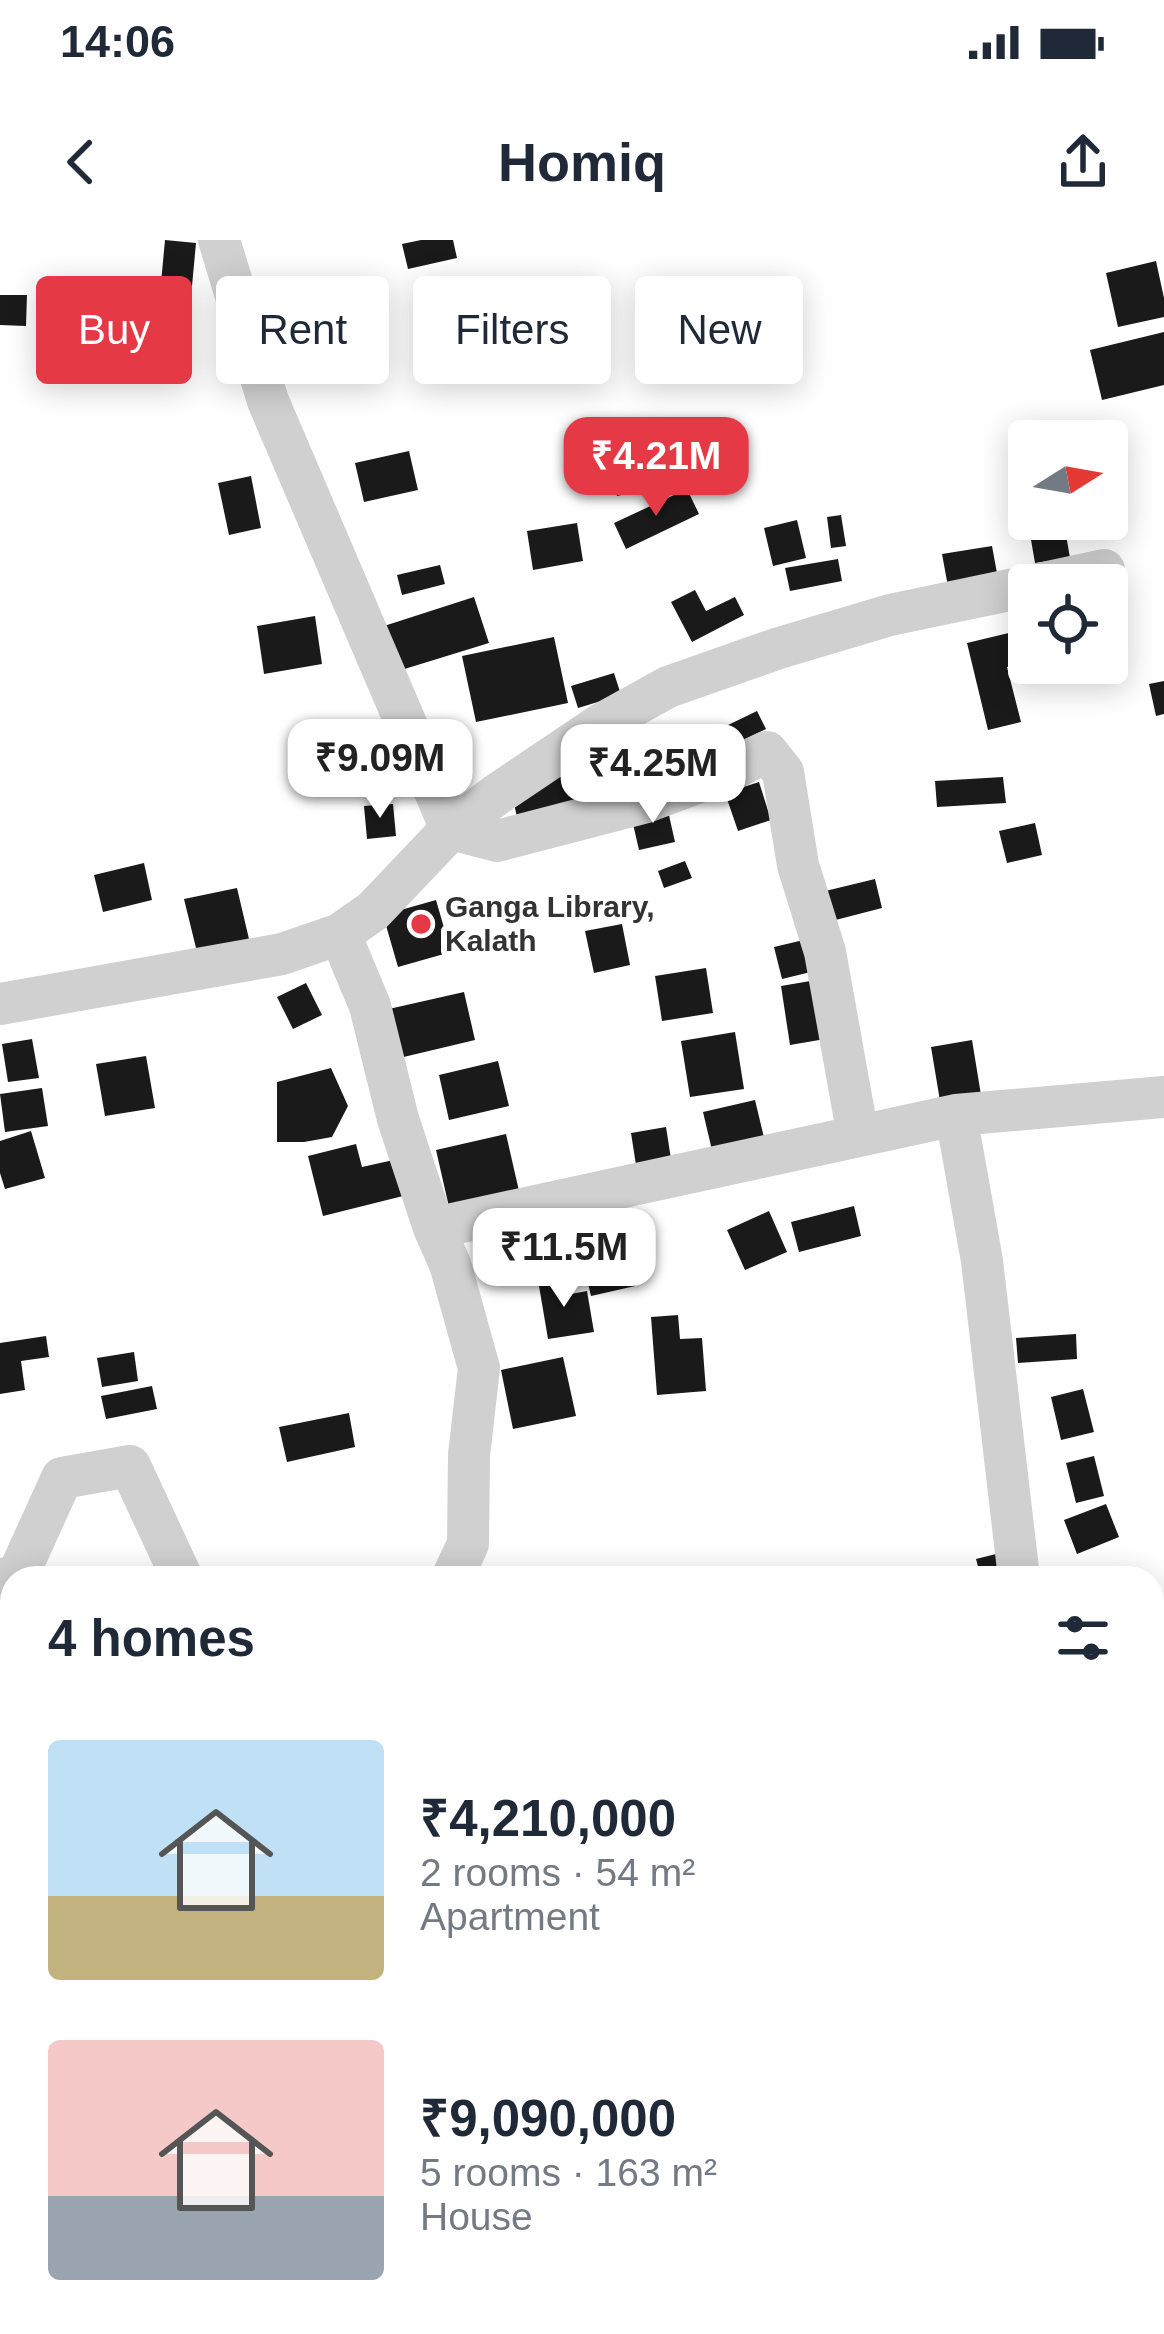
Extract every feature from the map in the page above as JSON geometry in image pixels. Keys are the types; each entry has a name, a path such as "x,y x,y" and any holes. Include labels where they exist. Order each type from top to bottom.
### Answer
{"street":[{"path":"219,240 268,401 451,829"},
{"path":"0,1004 282,955 340,934 373,911 451,829 542,763 668,687 890,615 1008,591"},
{"path":"451,829 497,841 643,803 767,752 783,772 798,866 824,952 858,1136"},
{"path":"340,934 370,1006 398,1119 450,1264 478,1368 468,1544 458,1566"},
{"path":"434,1228 956,1115 1164,1097"},
{"path":"956,1115 982,1262 1018,1566"},
{"path":"22,1566 62,1478 130,1466 176,1566"}],"building":[{"path":"165,240 196,243 192,286 192,276 162,276"},
{"path":"453,240 457,258 408,269 402,244"},
{"path":"1156,261 1164,317 1118,327 1106,273"},
{"path":"0,295 27,295 26,326 0,325"},
{"path":"1164,332 1164,385 1102,400 1090,350"},
{"path":"409,451 418,490 364,502 355,463"},
{"path":"690,452 696,477 617,496 611,472"},
{"path":"251,476 261,528 229,535 218,483"},
{"path":"687,489 699,514 626,549 614,523"},
{"path":"841,515 846,546 831,548 827,517"},
{"path":"797,520 806,558 773,566 764,528"},
{"path":"577,523 583,561 533,570 527,531"},
{"path":"1031,540 1067,540 1070,558 1035,563"},
{"path":"992,546 999,584 949,592 942,554"},
{"path":"838,559 842,581 790,591 785,568"},
{"path":"440,565 445,584 402,595 397,575"},
{"path":"695,590 706,611 735,597 744,615 692,642 671,602"},
{"path":"474,597 489,643 398,671 384,626"},
{"path":"315,616 322,664 264,674 257,626"},
{"path":"1008,633 1008,684 1021,722 988,730 967,643"},
{"path":"554,637 568,703 476,722 462,656"},
{"path":"614,673 621,695 578,708 571,686"},
{"path":"1164,681 1164,714 1156,716 1149,684"},
{"path":"757,711 766,729 734,744 726,726"},
{"path":"657,764 661,795 628,799 624,769"},
{"path":"580,771 589,810 519,826 510,786"},
{"path":"1003,777 1006,803 937,807 935,781"},
{"path":"759,782 771,820 738,831 725,793"},
{"path":"666,802 675,842 639,850 630,811"},
{"path":"393,804 396,836 367,839 364,806"},
{"path":"1035,823 1042,855 1007,863 999,831"},
{"path":"685,861 692,878 664,888 658,871"},
{"path":"144,863 152,900 103,912 94,875"},
{"path":"875,879 882,908 820,924 813,894"},
{"path":"237,888 249,939 197,952 184,899"},
{"path":"436,900 451,952 398,967 383,915"},
{"path":"622,924 630,965 594,973 585,931"},
{"path":"812,938 819,970 782,979 774,947"},
{"path":"706,968 713,1013 662,1021 655,976"},
{"path":"822,979 831,1038 790,1045 781,986"},
{"path":"306,983 322,1015 293,1029 277,997"},
{"path":"464,992 475,1040 391,1060 380,1011"},
{"path":"735,1032 744,1089 690,1097 681,1041"},
{"path":"32,1039 39,1078 8,1082 2,1044"},
{"path":"972,1040 981,1095 940,1101 931,1047"},
{"path":"146,1056 155,1108 105,1116 96,1064"},
{"path":"498,1061 509,1106 449,1120 439,1075"},
{"path":"331,1068 348,1106 332,1137 277,1142 277,1082"},
{"path":"42,1088 48,1126 5,1132 0,1094"},
{"path":"755,1100 767,1150 715,1163 703,1112"},
{"path":"666,1127 671,1159 636,1165 631,1133"},
{"path":"31,1131 45,1178 5,1189 0,1141"},
{"path":"506,1134 519,1191 449,1207 436,1150"},
{"path":"356,1144 362,1167 398,1159 407,1195 323,1216 308,1156"},
{"path":"854,1206 861,1236 799,1252 791,1222"},
{"path":"769,1211 787,1252 745,1270 727,1230"},
{"path":"621,1228 635,1286 591,1296 577,1237"},
{"path":"562,1275 566,1295 587,1291 594,1332 548,1339 538,1280"},
{"path":"678,1315 680,1339 702,1338 706,1391 657,1395 651,1317"},
{"path":"1076,1334 1077,1359 1018,1363 1016,1338"},
{"path":"46,1336 49,1357 21,1361 25,1390 0,1394 0,1343"},
{"path":"134,1352 138,1381 102,1387 97,1358"},
{"path":"563,1357 576,1416 513,1429 501,1370"},
{"path":"152,1386 157,1409 106,1419 101,1396"},
{"path":"1083,1389 1094,1432 1061,1440 1051,1397"},
{"path":"349,1413 355,1447 287,1462 279,1427"},
{"path":"1094,1456 1104,1496 1076,1503 1066,1463"},
{"path":"1106,1504 1119,1537 1077,1554 1064,1520"},
{"path":"996,1554 1000,1566 978,1566 976,1559"}],"place":[{"name":"Ganga Library, Kalath","path":"421,924"}]}
